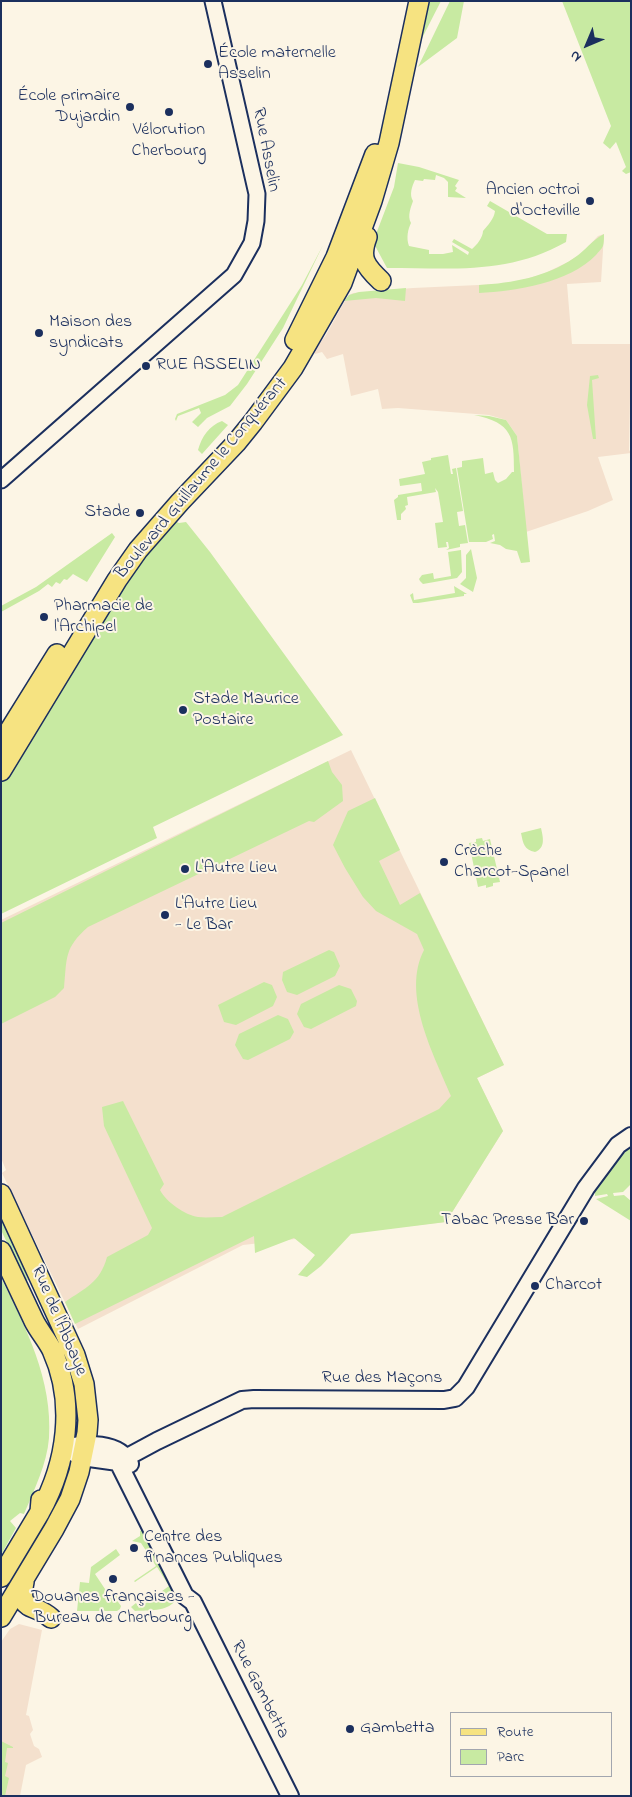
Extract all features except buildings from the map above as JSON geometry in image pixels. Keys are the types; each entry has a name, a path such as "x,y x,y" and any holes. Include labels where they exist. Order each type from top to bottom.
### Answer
{"main road":[{"name":"Boulevard Guillaume le Conquérant","path":"381,144 406,1"},
{"name":"Boulevard Guillaume le Conquérant","path":"1,744 119,556 155,513 237,424 264,388 290,348 310,312 336,257 381,144 419,1"},
{"path":"381,144 390,153 382,197 362,252 368,267 381,281 342,283 338,279 338,266 361,209 381,144"},
{"name":"Boulevard Guillaume le Conquérant","path":"1,771 117,580 138,550 180,502 225,456 253,422 293,368 342,283"},
{"name":"Boulevard Guillaume le Conquérant","path":"1,753 29,699"},
{"name":"Rue des Maçons","path":"122,1460 232,1404 247,1399 444,1400 455,1398 466,1387 580,1197 618,1145 631,1136"},
{"name":"Rue de l'Abbaye","path":"4,1199 34,1288 71,1375 77,1423"},
{"name":"Rue de l'Abbaye","path":"4,1199 75,1355 84,1384 88,1420 79,1472 70,1499 63,1514 32,1556"},
{"name":"Rue de l'Abbaye","path":"1,1251 35,1323 52,1350 61,1379 66,1410 57,1453 42,1490 40,1512 1,1577"},
{"path":"57,1453 84,1450 122,1460"},
{"name":"Rue Gambetta","path":"122,1460 193,1592 193,1602 290,1796"},
{"path":"51,1618 43,1611 26,1605 22,1599 24,1582 32,1556 53,1513 67,1477"},
{"path":"1,1599 32,1556"},
{"path":"1,1617 24,1582"}],"street":[{"name":"Rue Asselin","path":"1,480 234,275 252,243 256,221 256,183 213,1"}],"shaded area":[{"path":"604,234 601,282 567,284 572,344 631,344 629,450 631,453 598,457 613,500 588,511 526,532 517,436 506,420 489,415 398,408 382,409 378,389 351,396 343,354 327,359 322,352 315,354 314,351 326,335 343,304 349,295 353,293 500,284 519,281 543,274 568,262 582,253 598,236"},
{"path":"351,750 504,1065 477,1078 503,1131 446,1222 243,1245 78,1329 2,1173 6,1170 1,1158 1,920"},
{"path":"19,1624 42,1630 26,1715 29,1716 33,1730 30,1734 34,1746 39,1749 42,1757 26,1765 20,1796 1,1796 1,1642 10,1629"}],"green space":[{"path":"426,1 441,1 416,50"},
{"path":"450,1 464,1 457,38 418,67"},
{"path":"562,1 631,1 631,172 626,174 622,171 626,167 616,142 610,149 603,143 611,126"},
{"path":"398,163 419,167 459,180 455,186 457,188 455,191 466,198 448,197 448,182 436,175 435,180 415,180 411,193 413,201 409,215 411,223 408,234 409,246 429,250 429,254 443,254 453,252 452,245 468,255 469,252 452,242 454,239 472,249 476,245 495,211 487,206 490,201 547,234 567,234 566,242 544,253 501,265 456,268 387,268 373,242 394,187"},
{"path":"604,234 603,245 596,255 585,265 572,272 541,284 479,293 479,285 517,281 563,265"},
{"path":"323,245 283,328 247,384 230,406 207,418 198,427 192,422 201,413 199,408 178,416 176,421 177,414 225,395 238,385 302,285"},
{"path":"406,288 405,301 376,298 344,301 349,295 359,292"},
{"path":"598,375 599,378 592,380 596,439 593,439 587,405 590,376"},
{"path":"474,415 506,420 517,436 530,562 521,563 517,551 490,543 495,541 494,534 492,535 493,539 486,542 469,542 457,468 462,467 462,461 483,458 485,474 493,472 498,483 514,472 512,441 509,433 497,422"},
{"path":"222,421 228,425 202,454 198,450 204,436 213,426"},
{"path":"448,455 451,474 453,474 452,469 456,468 463,511 457,512 459,526 465,525 468,543 446,550 449,548 448,542 446,542 447,547 438,548 435,523 443,522 438,492 435,488 436,492 407,497 408,505 405,506 406,509 401,514 401,520 397,520 394,500 398,495 422,491 421,483 400,486 399,479 425,474 422,462 431,460 431,458"},
{"name":"Stade Maurice Postaire","path":"173,520 179,523 186,522 210,552 343,735 153,827 157,838 1,914 1,783 36,720 140,557"},
{"path":"112,533 115,537 87,582 73,574 67,580 64,579 60,584 56,582 52,587 48,584 1,612 1,606 36,587"},
{"path":"471,549 477,578 473,592 460,584 466,578 466,555"},
{"path":"461,550 462,572 457,578 423,584 420,581 419,579 422,575 433,573 434,579 451,576 448,552"},
{"path":"454,586 467,594 418,603 413,603 410,595 413,593 414,600 455,593"},
{"path":"328,761 332,772 342,785 343,801 314,822 309,821 88,927 80,934 68,954 64,988 55,997 1,1024 1,923"},
{"path":"375,798 400,850 379,861 400,905 420,893 504,1065 477,1078 503,1131 446,1222 351,1234 321,1266 307,1277 298,1275 315,1255 294,1238 255,1253 254,1236 75,1324 65,1302 96,1279 107,1257 148,1235 152,1228 104,1126 102,1107 123,1101 164,1184 160,1190 171,1203 193,1216 222,1217 439,1109 451,1096 422,1024 418,1005 416,986 418,967 424,950 417,934 376,911 363,897 333,845 348,811"},
{"path":"541,828 543,842 541,848 535,852 528,850 523,843 521,833"},
{"path":"482,838 483,841 490,839 500,882 493,883 493,886 486,888 486,885 478,887 469,843 476,842 476,839"},
{"path":"329,950 334,952 340,966 335,976 297,995 287,992 282,980 283,972"},
{"path":"264,982 272,985 277,997 273,1006 236,1025 224,1022 218,1005"},
{"path":"339,985 351,989 357,1001 356,1006 311,1029 304,1027 297,1014 301,1004"},
{"path":"278,1015 288,1019 294,1032 290,1039 248,1060 243,1059 235,1045 239,1034"},
{"path":"631,1146 631,1184 623,1192 613,1193 614,1196 624,1195 631,1201 631,1221 596,1199 608,1196 607,1194 595,1196 595,1192 618,1160"},
{"path":"1,1211 28,1280 25,1281 1,1230"},
{"path":"1,1278 20,1316 42,1375 47,1396 49,1438 43,1467 36,1486 24,1514 20,1513 10,1521 16,1528 1,1555"},
{"path":"144,1529 174,1593 175,1601 162,1609 135,1611 131,1607 136,1603 139,1608 169,1586 157,1567 134,1581 156,1566 141,1543 132,1541 140,1536 140,1531"},
{"path":"116,1549 120,1555 95,1574 111,1598 120,1592 121,1595 116,1599 121,1606 120,1609 117,1611 77,1611 80,1582 89,1583 91,1567"},
{"path":"1,1741 13,1747 7,1748 5,1762 8,1763 5,1776 9,1778 5,1796 1,1796"}],"tunnel":[{"path":"67,1477 75,1444 77,1423"}],"place":[{"name":"École maternelle Asselin","path":"208,64"},
{"name":"École primaire Dujardin","path":"130,107"},
{"name":"Vélorution Cherbourg","path":"169,112"},
{"name":"Ancien octroi d'Octeville","path":"590,201"},
{"name":"Maison des syndicats","path":"39,333"},
{"name":"RUE ASSELIN","path":"146,366"},
{"name":"Stade","path":"140,513"},
{"name":"Pharmacie de l'Archipel","path":"44,617"},
{"name":"Stade Maurice Postaire","path":"183,710"},
{"name":"Crèche Charcot-Spanel","path":"444,862"},
{"name":"L'Autre Lieu","path":"185,869"},
{"name":"L'Autre Lieu - Le Bar","path":"165,915"},
{"name":"Tabac Presse Bar","path":"584,1221"},
{"name":"Charcot","path":"535,1286"},
{"name":"Centre des finances Publiques","path":"134,1548"},
{"name":"Douanes françaises - Bureau de Cherbourg","path":"113,1579"},
{"name":"Gambetta","path":"350,1729"}]}
